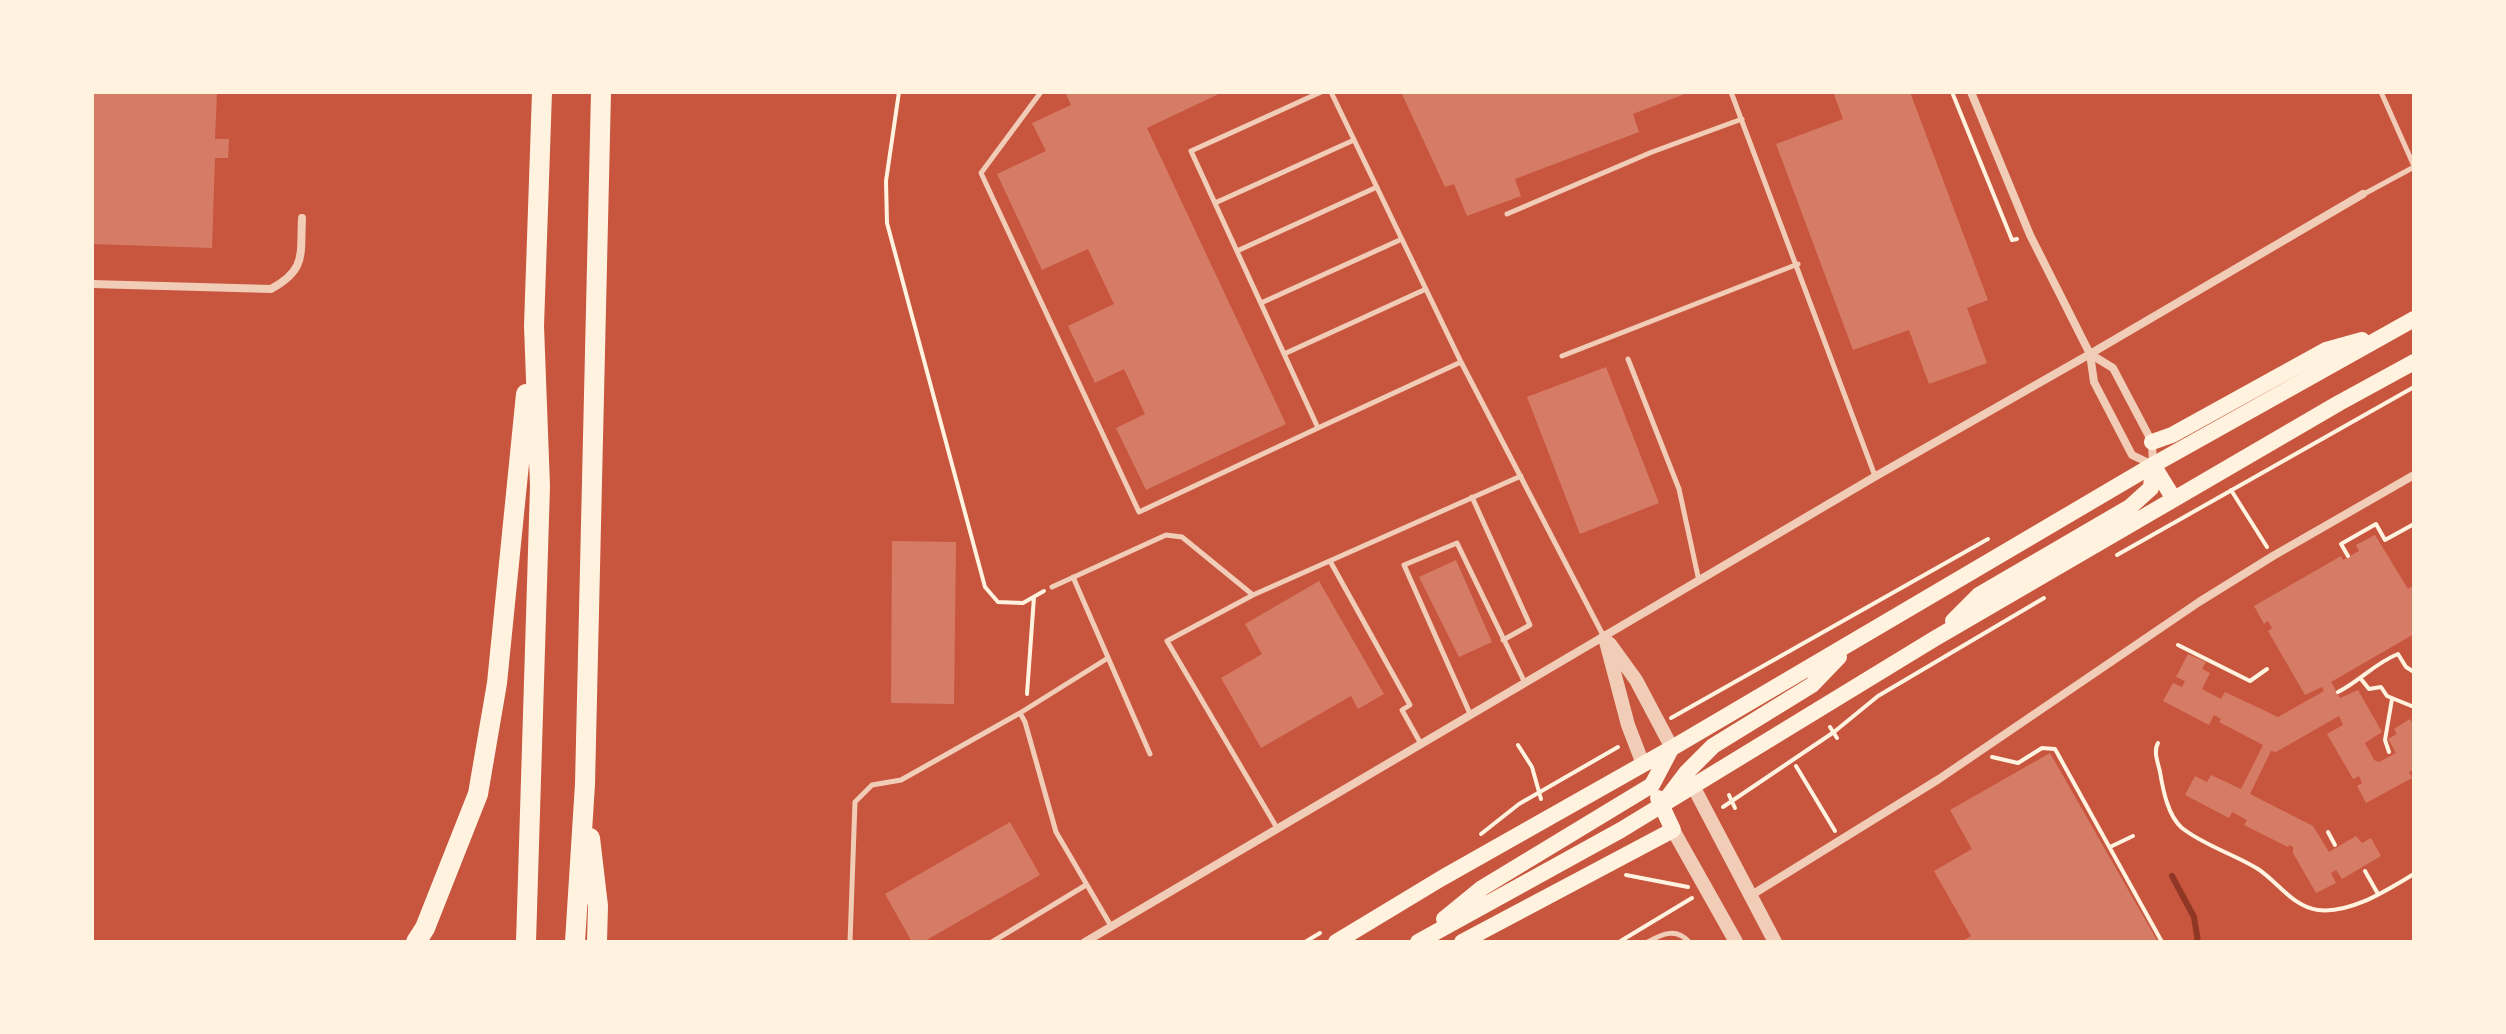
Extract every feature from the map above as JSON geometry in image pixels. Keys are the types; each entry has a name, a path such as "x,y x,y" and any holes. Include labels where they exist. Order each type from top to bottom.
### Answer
{"highway":[{"path":"416,942 425,928 478,794 497,683 534,326 542,92"},
{"path":"575,942 585,784 601,92"},
{"path":"526,942 540,486 534,326"},
{"path":"585,784 598,906 597,942"}],"main road":[{"path":"1336,942 2153,465 2414,319"},
{"path":"2152,442 2172,435 2326,350 2383,335"},
{"path":"1689,779 2414,362"},
{"path":"2153,465 2174,499"},
{"path":"1934,639 1979,595 2130,507 2151,488 2153,465"},
{"path":"1417,942 1661,805 1689,779 1713,746 1812,685 1854,641"},
{"path":"1672,748 1689,779"},
{"path":"1417,942 1482,888 1652,785 1672,748"},
{"path":"1462,942 1673,830 1643,764"}],"street":[{"path":"1971,92 2030,235 2090,354 2094,382 2132,455 2153,465 2152,442 2113,368 2090,354"},
{"path":"1085,942 1876,476 2363,194"},
{"path":"92,284 271,289 291,278 299,263 302,218"},
{"path":"1750,896 1939,779 2199,602 2414,475"},
{"path":"1605,638 1636,680 1672,748"},
{"path":"1605,638 1643,764"},
{"path":"1689,779 1775,942"},
{"path":"1673,830 1736,942"}],"lane":[{"path":"1041,92 981,173 1139,512 1461,362"},
{"path":"1318,428 1191,151 1321,92"},
{"path":"1331,92 1461,362 1605,638"},
{"path":"1731,92 1876,476"},
{"path":"2363,194 2414,166 2381,92"},
{"path":"1507,214 1652,152 1742,119"},
{"path":"1215,203 1354,140"},
{"path":"1237,251 1377,187"},
{"path":"1261,303 1402,239"},
{"path":"1562,356 1798,264"},
{"path":"1284,354 1426,289"},
{"path":"1628,359 1679,489 1699,581"},
{"path":"1278,829 1167,641 1253,595 1521,476"},
{"path":"1472,497 1530,625 1503,640"},
{"path":"1052,587 1166,535 1182,537 1253,595"},
{"path":"1471,716 1404,565 1457,543 1526,684"},
{"path":"1330,561 1410,705 1402,710 1421,745"},
{"path":"1073,577 1150,754"},
{"path":"850,942 855,802 872,785 901,780 1020,713 1108,658"},
{"path":"1020,713 1056,832 1111,927"},
{"path":"992,942 1086,885"},
{"path":"1648,942 1670,932 1683,935 1689,942"}],"path":[{"path":"899,92 886,181 887,223 985,587 998,602 1023,603 1052,587"},
{"path":"1952,92 2012,240 2030,235"},
{"path":"2110,559 2414,387"},
{"path":"2231,490 2273,556"},
{"path":"2348,556 2341,544 2376,524 2385,540 2414,524"},
{"path":"1661,724 1997,534"},
{"path":"1020,713 1028,692 1034,597"},
{"path":"1878,696 2046,597"},
{"path":"2178,645 2250,681 2267,669"},
{"path":"2338,692 2363,673 2398,654 2406,667 2414,672"},
{"path":"2360,678 2369,689 2381,687 2387,696 2414,707"},
{"path":"2389,752 2385,740 2392,699"},
{"path":"1830,727 1837,738"},
{"path":"1480,835 1519,804 1540,796 1633,739"},
{"path":"2158,743 2155,749 2163,787 2172,813 2181,827 2259,869 2297,902 2317,910 2342,908 2378,894 2414,874"},
{"path":"1518,745 1532,767 1540,796"},
{"path":"1992,757 2018,763 2042,748 2055,749 2162,942"},
{"path":"1796,766 1840,840"},
{"path":"1729,795 1735,808"},
{"path":"2328,832 2335,845"},
{"path":"2110,848 2133,836"},
{"path":"2365,871 2378,894"},
{"path":"1620,873 1687,887 1700,879"},
{"path":"1619,942 1694,896"}],"building":[{"path":"92,92 217,92 215,139 229,139 228,158 215,158 212,248 92,244"},
{"path":"1065,92 1223,92 1147,128 1286,424 1146,490 1116,428 1145,414 1124,369 1095,383 1068,326 1114,304 1088,249 1042,270 997,174 1046,151 1032,123 1071,105"},
{"path":"1401,92 1690,92 1633,114 1639,132 1515,179 1521,196 1467,216 1454,184 1445,187"},
{"path":"1833,92 1910,92 1988,300 1967,308 1987,363 1929,384 1909,330 1853,350 1776,144 1843,119"},
{"path":"1606,367 1659,503 1580,534 1527,397"},
{"path":"2375,535 2408,589 2414,585 2414,634 2331,682 2340,698 2358,690 2382,732 2365,743 2374,760 2379,762 2396,753 2388,739 2397,734 2394,729 2410,719 2414,726 2414,769 2409,772 2412,778 2366,803 2357,786 2362,783 2359,776 2353,779 2327,734 2343,725 2339,716 2276,752 2271,751 2250,794 2313,826 2329,852 2356,836 2362,843 2371,838 2381,856 2342,879 2336,870 2331,873 2336,883 2316,893 2293,853 2293,847 2244,825 2247,820 2232,812 2229,818 2185,795 2195,776 2207,782 2211,775 2241,789 2263,745 2219,722 2221,719 2214,715 2209,725 2163,701 2173,683 2182,687 2185,681 2176,677 2188,654 2206,662 2202,669 2210,673 2202,689 2221,699 2225,692 2278,717 2324,691 2322,687 2305,695 2268,631 2272,628 2268,621 2264,624 2254,606 2341,556 2343,560 2359,551 2356,545"},
{"path":"892,541 956,542 954,704 891,703"},
{"path":"1456,560 1492,642 1459,657 1419,577"},
{"path":"1319,581 1384,694 1358,709 1351,696 1261,748 1221,678 1262,654 1245,624"},
{"path":"2050,753 2158,942 1961,942 1971,936 1934,871 1972,849 1950,810"},
{"path":"1010,822 1040,875 923,942 912,942 885,894"}],"waterway":[{"path":"2172,876 2194,917 2198,942"}]}
